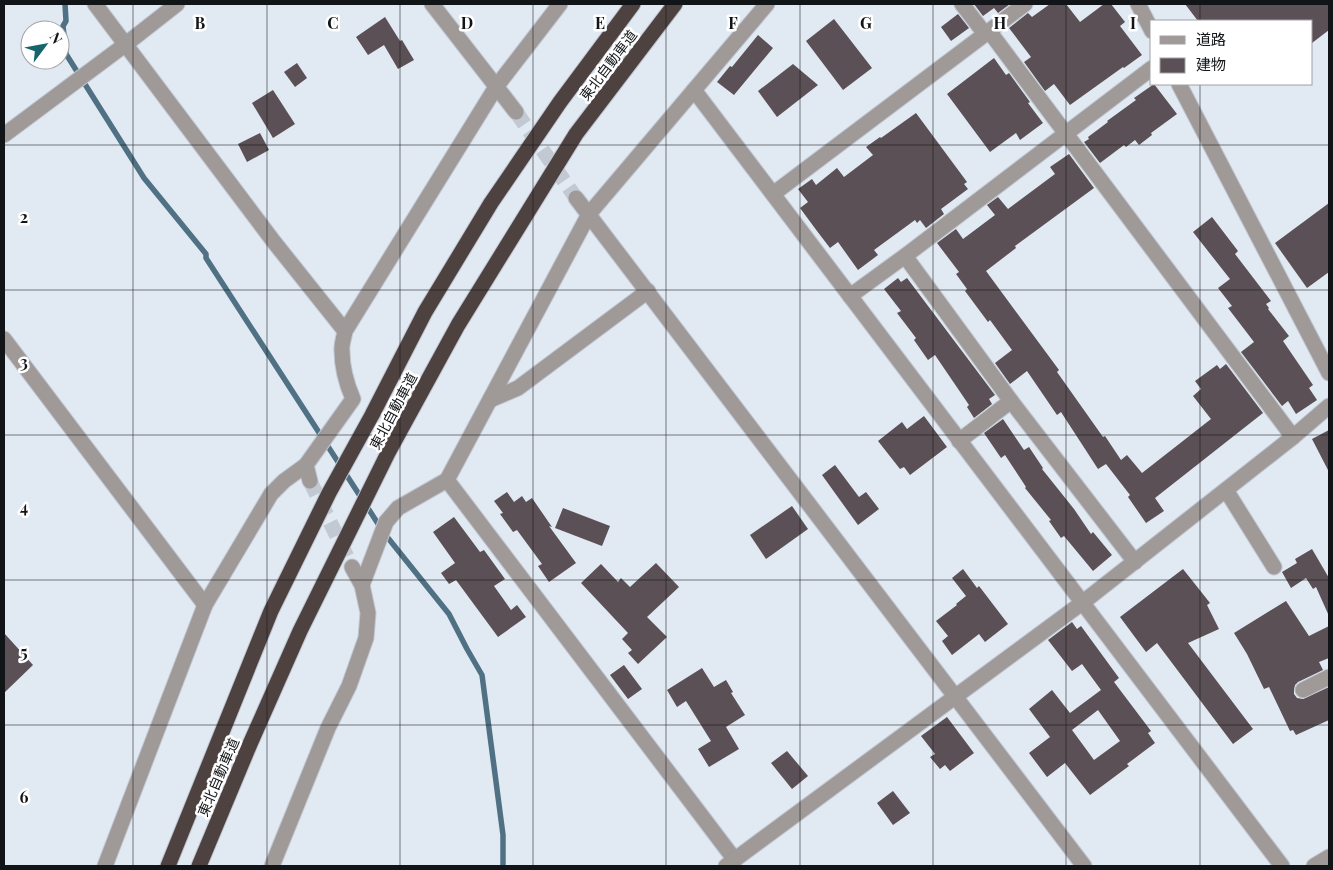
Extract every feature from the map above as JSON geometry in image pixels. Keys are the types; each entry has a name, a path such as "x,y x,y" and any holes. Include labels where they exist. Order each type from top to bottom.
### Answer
{"highway":[{"name":"東北自動車道","path":"168,866 271,611 329,493 425,312 491,203 560,102 633,4"},
{"name":"東北自動車道","path":"199,866 300,631 388,453 458,325 576,134 674,6"}],"street":[{"path":"95,4 274,242 345,331"},
{"path":"4,135 177,4"},
{"path":"432,4 516,112"},
{"path":"105,866 205,605 272,494 284,481 306,465 353,399 350,393 342,350 345,331 496,87 560,4"},
{"path":"362,585 386,522 398,508 447,480 589,214 767,4"},
{"path":"962,4 1066,134 1293,437"},
{"path":"773,194 1025,4"},
{"path":"1138,4 1150,27"},
{"path":"850,296 1150,70"},
{"path":"1180,85 1329,373"},
{"path":"694,90 1282,866"},
{"path":"576,198 1084,866"},
{"path":"905,256 1010,401 1135,562"},
{"path":"490,400 518,388 648,291"},
{"path":"4,338 205,605"},
{"path":"959,441 1010,401"},
{"path":"447,480 730,863 1082,603 1293,437 1329,406"},
{"path":"306,465 310,481"},
{"path":"1226,490 1274,567"},
{"path":"272,866 328,728 349,686 366,638 368,613 362,585 352,567"},
{"path":"1303,690 1329,678"},
{"path":"1314,866 1329,857"}],"building":[{"path":"974,4 1010,4 998,13 994,8 983,16"},
{"path":"1050,4 1066,4 1080,22 1104,4 1111,4 1125,22 1120,26 1142,55 1070,105 1054,84 1045,91 1024,62 1031,57 1009,28 1028,13 1032,17"},
{"path":"1185,4 1329,4 1329,30 1313,42 1313,20 1197,20"},
{"path":"958,14 969,28 951,41 941,27"},
{"path":"385,17 414,60 398,69 384,45 368,55 356,37"},
{"path":"834,19 872,68 843,90 806,41"},
{"path":"758,35 773,48 734,95 717,82"},
{"path":"994,58 1006,75 1009,73 1043,123 1020,140 1016,133 990,152 947,94"},
{"path":"297,63 307,78 295,87 284,72"},
{"path":"793,64 818,85 777,117 758,91"},
{"path":"1155,85 1177,114 1151,133 1152,135 1139,145 1135,140 1126,147 1124,145 1100,163 1084,142 1107,121 1136,100 1134,98"},
{"path":"273,90 295,124 273,138 252,103"},
{"path":"916,113 967,182 964,184 968,189 941,209 944,214 926,228 920,220 917,223 915,220 874,250 878,255 858,270 838,242 830,248 817,231 800,208 808,202 798,189 812,179 816,185 837,168 844,177 873,155 866,147"},
{"path":"260,133 269,150 247,162 238,144"},
{"path":"1069,154 1094,188 1015,246 1016,248 986,271 1059,370 1057,372 1103,437 1105,436 1121,460 1127,455 1142,473 1211,419 1193,396 1201,389 1195,381 1217,365 1220,369 1226,364 1263,413 1155,498 1164,511 1146,523 1128,497 1130,495 1106,464 1098,469 1061,412 1057,415 1027,371 1010,384 995,363 1012,350 965,291 967,289 956,274 959,272 937,243 956,229 963,239 995,215 987,205 998,197 1008,209 1055,174 1050,167"},
{"path":"1329,203 1329,272 1307,288 1275,243"},
{"path":"1212,217 1238,251 1235,254 1271,301 1266,304 1268,309 1289,336 1283,341 1313,385 1309,388 1317,400 1296,414 1288,401 1282,406 1241,352 1254,342 1228,308 1232,306 1218,288 1230,279 1193,232"},
{"path":"898,278 901,282 907,278 995,395 989,399 992,404 974,418 967,407 969,405 935,355 928,360 914,340 916,338 897,313 901,311 884,289"},
{"path":"924,416 947,447 910,475 904,467 900,469 878,441 902,422 907,429"},
{"path":"1003,419 1024,450 1029,447 1042,469 1091,534 1093,532 1112,555 1093,571 1064,536 1061,538 1049,521 1051,520 1025,488 1005,455 1001,458 984,433"},
{"path":"1329,430 1329,472 1312,439"},
{"path":"835,465 859,497 866,492 879,509 858,525 822,475"},
{"path":"507,492 514,502 522,496 526,502 532,498 552,527 549,526 576,563 549,582 538,566 542,564 517,530 513,532 500,514 503,513 494,501"},
{"path":"792,506 808,529 766,559 750,535"},
{"path":"563,508 610,526 602,546 555,528"},
{"path":"454,517 480,552 484,550 505,579 494,586 511,610 517,605 526,617 498,637 456,580 449,584 441,573 455,563 433,532"},
{"path":"1312,549 1329,578 1329,616 1316,587 1313,589 1306,578 1291,588 1282,572 1297,563 1295,559"},
{"path":"656,563 679,587 647,617 667,637 638,664 628,653 632,650 622,639 628,633 581,583 601,564 618,582 621,578 630,587"},
{"path":"963,569 977,588 979,586 1008,624 985,642 979,634 952,655 942,641 948,636 936,621 966,596 952,578"},
{"path":"1183,569 1210,603 1207,605 1219,629 1188,643 1253,729 1233,744 1157,643 1146,652 1120,617"},
{"path":"1286,601 1309,636 1329,626 1329,658 1319,662 1323,670 1298,682 1295,685 1294,694 1297,698 1303,699 1329,687 1329,720 1296,735 1293,730 1290,731 1269,687 1264,689 1247,654 1234,633"},
{"path":"1072,622 1077,629 1081,626 1119,678 1114,682 1151,731 1148,733 1155,743 1127,764 1129,766 1090,795 1065,763 1047,777 1029,753 1050,737 1029,709 1052,690 1070,713 1101,690 1082,664 1072,671 1048,640","holes":["1098,710 1120,741 1094,760 1072,730"]},
{"path":"4,633 33,665 4,693"},
{"path":"624,665 642,689 628,699 610,675"},
{"path":"702,668 714,687 726,680 733,692 731,693 745,715 726,727 739,749 709,767 698,749 711,741 686,701 677,707 667,690"},
{"path":"947,717 974,753 950,771 945,765 940,769 930,757 935,754 921,736"},
{"path":"787,751 808,776 792,789 771,763"},
{"path":"893,791 910,813 893,825 877,803"}],"waterway":[{"path":"65,4 66,21 63,26 66,54 144,178 206,254 206,258 384,533 449,614 482,675 503,835 503,866"}],"tunnel":[{"path":"516,112 576,198"},
{"path":"310,481 352,567"}]}
